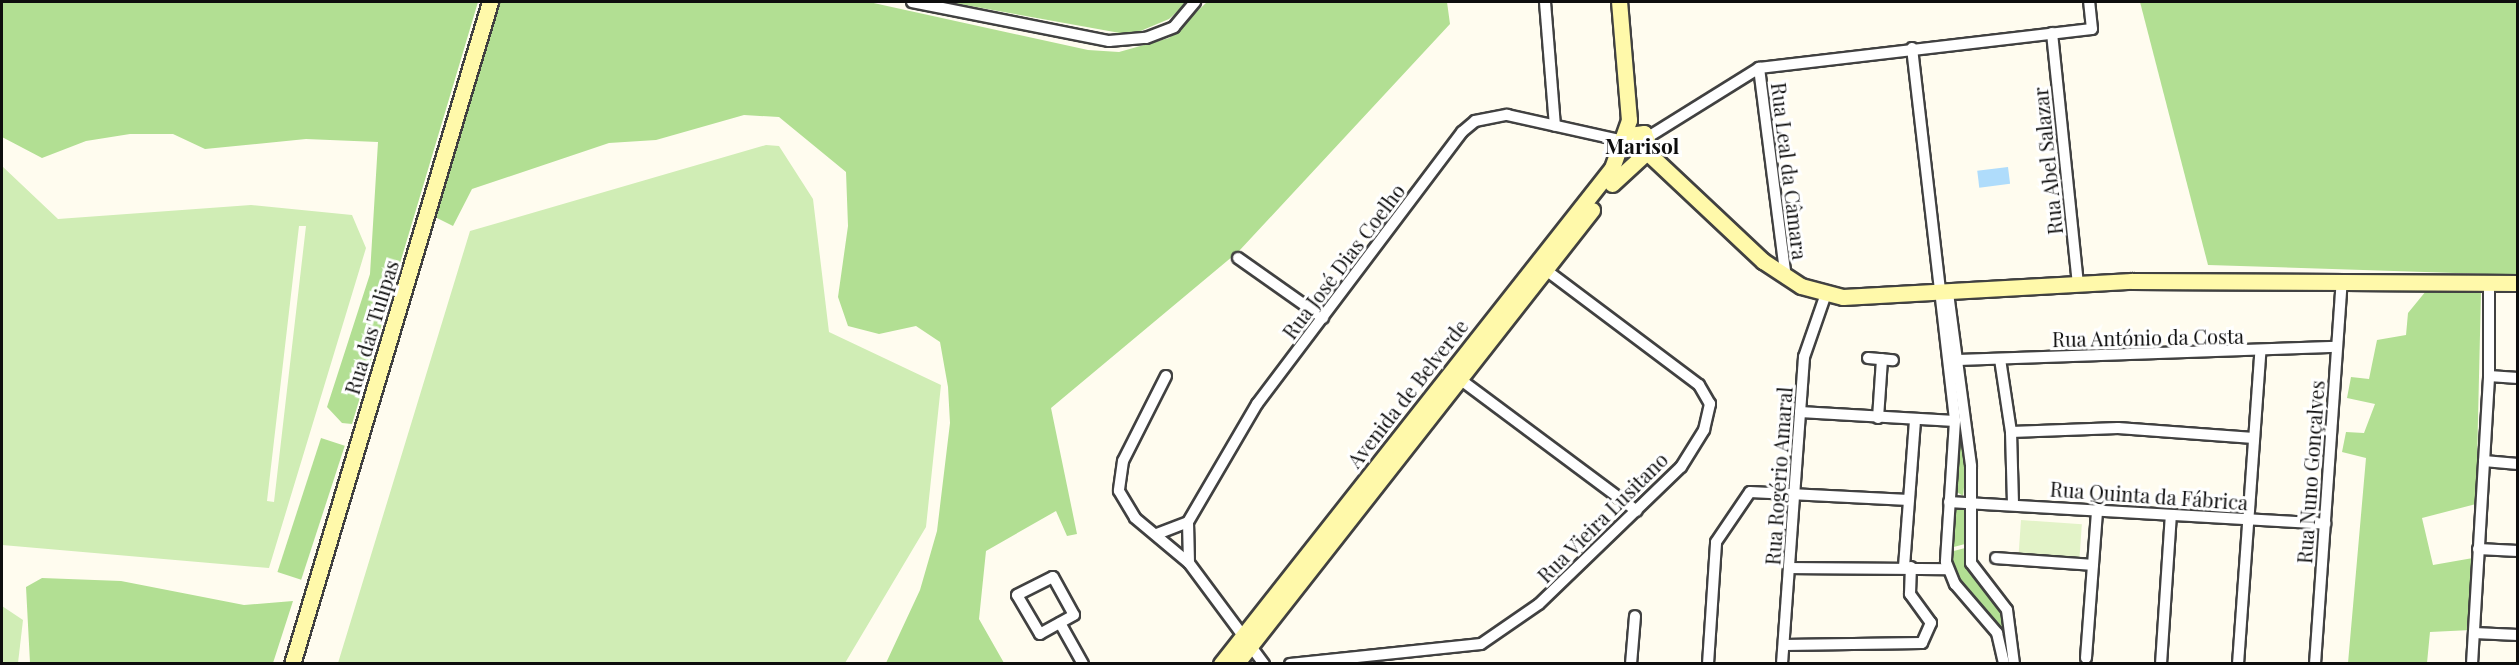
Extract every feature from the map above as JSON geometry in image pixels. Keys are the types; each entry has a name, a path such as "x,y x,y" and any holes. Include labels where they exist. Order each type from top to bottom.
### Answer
{"main road":[{"name":"Rua das Tulipas","path":"292,663 490,2"},
{"path":"1619,2 1625,141"},
{"path":"1629,2 1646,135 1644,155"},
{"path":"1625,141 1646,135"},
{"path":"1625,141 1786,278 1826,294 1858,299 2078,285 2517,283"},
{"name":"Avenida de Belverde","path":"1221,663 1245,642 1461,380 1541,267 1625,141"},
{"name":"Avenida de Belverde","path":"1236,663 1245,642 1541,267 1622,171 1644,155"}],"street":[{"path":"912,2 1109,41 1146,38 1174,27 1195,2"},
{"path":"1545,2 1555,126"},
{"path":"1646,135 1759,68 1912,48 2092,29 2089,2"},
{"name":"Rua Abel Salazar","path":"2052,33 2078,285"},
{"path":"1912,48 1944,293 1955,422 1949,502 1948,569 1997,633 2004,663"},
{"name":"Rua Leal da Câmara","path":"1759,68 1786,278"},
{"name":"Rua José Dias Coelho","path":"1188,522 1257,404 1475,121 1507,115 1625,141"},
{"path":"1238,258 1323,318"},
{"name":"Rua Vieira Lusitano","path":"1290,663 1481,644 1514,626 1681,467 1704,430 1710,404 1699,385 1541,267"},
{"name":"Rua Nuno Gonçalves","path":"2314,663 2342,282"},
{"path":"2472,663 2489,376 2489,283"},
{"path":"1944,293 1958,360 1972,503 1971,563 2007,610 2014,663"},
{"name":"Rua Rogério Amaral","path":"1782,663 1805,349 1826,294"},
{"name":"Rua António da Costa","path":"1958,360 2117,351 2260,354 2337,347"},
{"path":"2238,663 2260,354"},
{"path":"1868,358 1888,360 1878,418"},
{"path":"2000,359 2011,432 2013,505"},
{"path":"1166,376 1117,477 1124,503 1189,563 1245,642 1264,663"},
{"path":"2489,376 2517,378"},
{"path":"1461,380 1637,511"},
{"path":"1800,412 1955,422"},
{"path":"1784,645 1922,643 1931,623 1910,594 1907,567 1915,421"},
{"path":"2011,432 2125,429 2254,438"},
{"path":"2484,461 2517,464"},
{"path":"1708,663 1719,537 1750,492 1795,491 1909,500"},
{"name":"Rua Quinta da Fábrica","path":"1949,502 2325,524"},
{"path":"2086,658 2097,510"},
{"path":"2161,663 2171,515"},
{"path":"1156,534 1188,522 1189,563"},
{"path":"2478,549 2517,551"},
{"path":"1996,558 2092,565"},
{"path":"1789,568 1848,572 1907,567 1948,569"},
{"path":"1053,577 1074,615 1060,623 1040,634 1017,595 1053,577"},
{"path":"1631,663 1635,616"},
{"path":"1060,623 1083,663"},
{"path":"2474,633 2517,635"}],"green space":[{"path":"2,2 478,2 352,424 342,423 327,407 370,274 378,142 306,139 205,149 173,134 130,134 86,141 42,158 2,137"},
{"path":"500,2 869,2 1088,50 1119,52 1169,38 1207,2 1447,2 1450,24 1239,251 1051,408 1077,534 1067,536 1056,511 986,551 979,619 1004,663 886,663 920,590 937,531 950,423 948,387 940,342 916,326 879,334 848,326 838,297 848,226 846,172 779,117 744,115 656,140 609,143 472,189 453,226 435,217"},
{"path":"948,2 1188,2 1169,19 1131,35"},
{"path":"2140,2 2517,2 2517,275 2208,265"},
{"path":"766,145 779,146 813,199 829,332 941,385 926,527 845,663 338,663 470,231"},
{"path":"2,166 58,219 251,205 352,215 366,248 269,568 2,545","holes":["299,226 306,226 274,502 267,501"]},
{"path":"2426,291 2481,292 2476,504 2422,518 2433,565 2473,558 2471,630 2430,632 2427,663 2348,663 2366,458 2342,452 2346,432 2364,433 2375,404 2347,398 2351,377 2369,379 2377,340 2406,335 2408,313"},
{"path":"1944,302 1967,462 1963,496 1954,490"},
{"path":"321,438 345,446 301,580 277,572"},
{"path":"1961,507 1968,513 1965,544 1950,548 1953,512"},
{"path":"2021,520 2082,524 2080,557 2019,553"},
{"path":"1965,548 1971,573 2005,615 2007,647 1951,567 1950,552"},
{"path":"42,578 121,581 244,605 293,601 273,663 30,663 26,587"},
{"path":"2,606 23,620 18,663 2,663"}],"water":[{"path":"2008,167 2010,184 1979,188 1977,171"}],"district":[{"name":"Marisol","path":"1642,145"}]}
